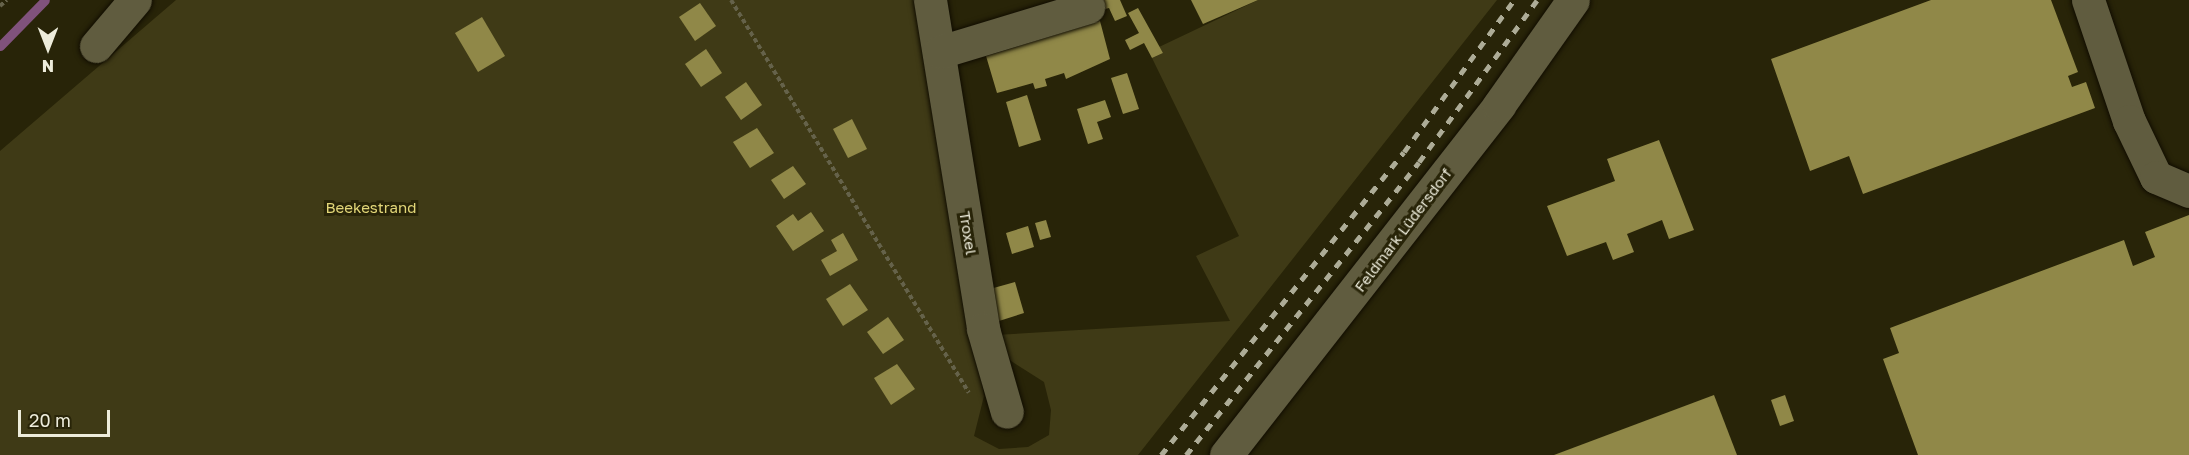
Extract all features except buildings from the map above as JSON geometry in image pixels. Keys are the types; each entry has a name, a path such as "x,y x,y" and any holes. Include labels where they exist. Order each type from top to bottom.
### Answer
{"street":[{"path":"96,46 135,0"},
{"name":"Troxel","path":"930,0 983,329 1007,412"},
{"name":"Feldmark Lüdersdorf","path":"1226,455 1470,142 1573,0"},
{"path":"2088,0 2129,121 2156,177 2189,191"},
{"path":"940,52 1088,7"}],"path":[{"path":"0,6 7,0"},
{"path":"731,0 964,390 1007,412"}],"green space":[{"name":"Beekestrand","path":"176,0 916,0 984,396 974,436 999,449 1028,447 1049,435 1051,410 1044,382 1011,361 995,335 1230,321 1196,256 1239,236 1152,58 1163,53 1159,47 1258,0 1497,0 1138,455 0,455 0,151"}],"waterway":[{"path":"0,46 45,0"}],"railway":[{"path":"1161,455 1404,152 1514,0"},
{"path":"1186,455 1419,162 1537,0"}]}
